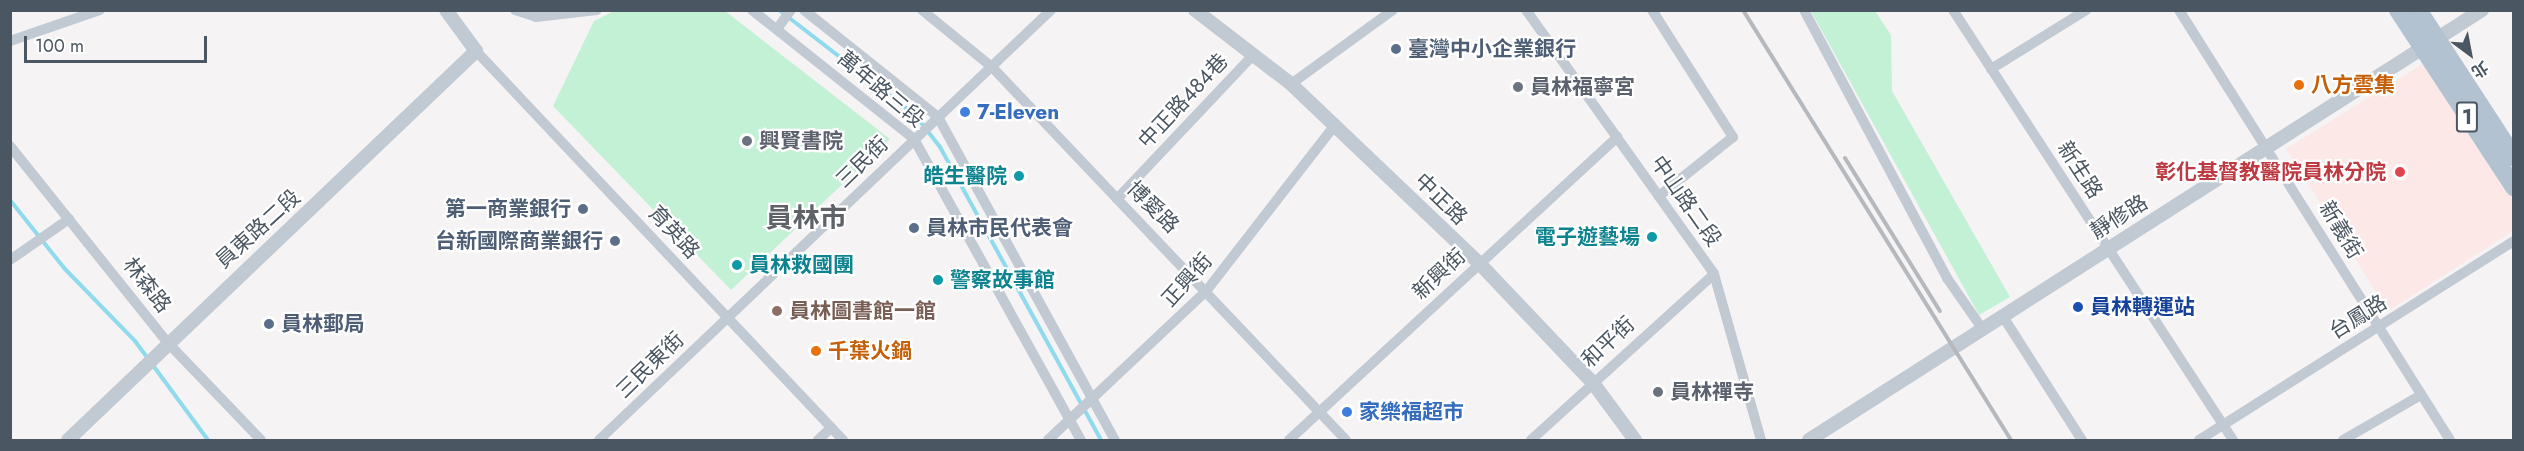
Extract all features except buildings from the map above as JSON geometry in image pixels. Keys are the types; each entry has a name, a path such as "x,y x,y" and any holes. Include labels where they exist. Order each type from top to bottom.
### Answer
{"main road":[{"name":"1","path":"2398,10 2429,44 2514,157"},
{"name":"1","path":"2418,10 2429,44 2514,187"}],"street":[{"path":"10,41 100,10"},
{"path":"446,10 476,51"},
{"path":"515,10 536,16 597,10"},
{"name":"萬年路三段","path":"752,10 914,139 1081,441"},
{"path":"777,29 791,10"},
{"name":"萬年路三段","path":"804,10 938,117 1115,441"},
{"name":"博愛路","path":"922,10 992,67 1117,199 1208,290 1346,441"},
{"name":"三民街","path":"728,318 1051,10"},
{"name":"中正路","path":"1195,10 1291,84 1479,263 1593,382 1635,441"},
{"name":"中山路二段","path":"1526,10 1714,274 1761,441"},
{"path":"1652,10 1733,137 1659,196"},
{"path":"1804,10 1947,278 1981,327"},
{"name":"新生路","path":"1953,10 2234,441"},
{"path":"1991,69 2086,10"},
{"name":"新義街","path":"2179,10 2450,441"},
{"name":"靜修路","path":"1809,441 1981,327 2108,249 2482,10"},
{"path":"1291,84 1387,12"},
{"name":"育英路","path":"476,51 843,441"},
{"name":"員東路二段","path":"68,441 476,51"},
{"name":"中正路484巷","path":"1117,199 1253,55"},
{"name":"正興街","path":"1048,441 1208,290 1334,126"},
{"name":"新興街","path":"1289,441 1617,137"},
{"name":"林森路","path":"10,146 168,344 261,441"},
{"path":"10,260 69,219"},
{"name":"台鳳路","path":"2199,441 2514,241"},
{"name":"和平街","path":"1531,441 1714,274"},
{"path":"2002,315 2082,441"},
{"name":"三民東街","path":"599,441 728,318"},
{"path":"2343,441 2421,395"},
{"path":"818,441 831,428"}],"shaded area":[{"name":"彰化基督教醫院員林分院","path":"2429,60 2513,195 2513,231 2388,311 2286,149"}],"green space":[{"path":"616,10 725,11 890,139 731,290 553,106 594,21"},
{"path":"1811,11 1875,11 1891,35 1892,91 2010,297 1979,315"}],"waterway":[{"path":"779,10 915,115 940,147 1101,440"},
{"path":"10,200 64,268 135,341 208,440"}],"railway":[{"path":"1743,10 2011,440"},
{"path":"1845,158 1940,311"}],"place":[{"name":"臺灣中小企業銀行","path":"1396,49"},
{"name":"八方雲集","path":"2299,85"},
{"name":"員林福寧宮","path":"1518,87"},
{"name":"7-Eleven","path":"965,112"},
{"name":"興賢書院","path":"747,141"},
{"name":"彰化基督教醫院員林分院","path":"2400,172"},
{"name":"皓生醫院","path":"1019,176"},
{"name":"第一商業銀行","path":"583,209"},
{"name":"員林市民代表會","path":"914,228"},
{"name":"電子遊藝場","path":"1652,237"},
{"name":"台新國際商業銀行","path":"615,241"},
{"name":"員林救國團","path":"737,265"},
{"name":"警察故事館","path":"938,280"},
{"name":"員林轉運站","path":"2078,307"},
{"name":"員林圖書館一館","path":"777,311"},
{"name":"員林郵局","path":"269,324"},
{"name":"千葉火鍋","path":"816,351"},
{"name":"員林禪寺","path":"1658,392"},
{"name":"家樂福超市","path":"1347,412"}],"district":[{"name":"員林市","path":"806,218"}]}
